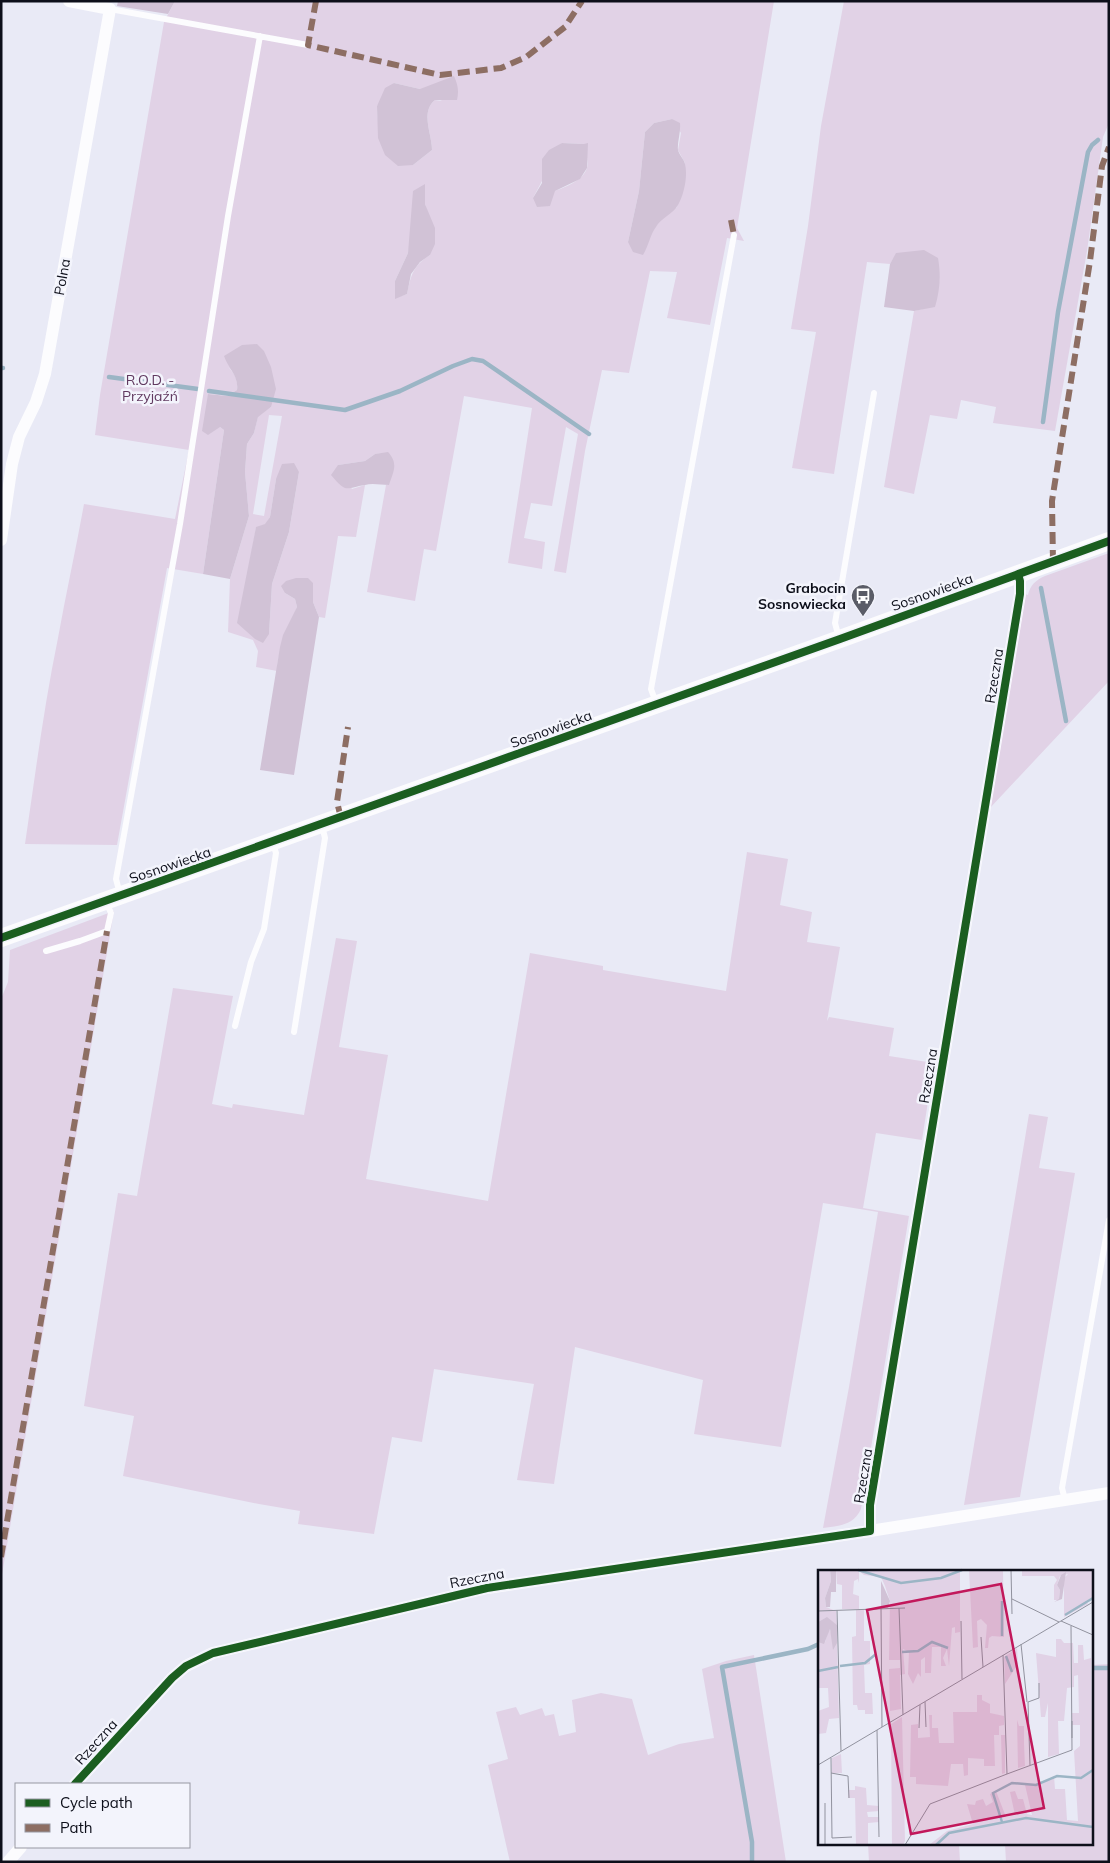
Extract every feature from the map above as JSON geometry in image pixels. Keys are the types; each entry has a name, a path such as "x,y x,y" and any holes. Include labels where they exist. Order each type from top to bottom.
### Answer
{"street":[{"path":"69,1 110,9"},
{"name":"Polna","path":"1,540 14,455 19,437 36,402 44,374 110,9"},
{"name":"Sosnowiecka","path":"1,938 321,825 1109,541"},
{"name":"Rzeczna","path":"870,1531 870,1505 1020,594 1018,574"},
{"name":"Rzeczna","path":"76,1783 172,1678 186,1666 213,1653 487,1588 1109,1494"},
{"path":"8,1862 20,1848"}],"lane":[{"path":"110,9 308,45"},
{"path":"46,951 80,942 107,931 180,524 228,216 260,36"},
{"path":"657,704 650,689 734,235"},
{"path":"840,639 835,623 874,392"},
{"path":"294,1032 326,838 321,825"},
{"path":"235,1026 251,962 264,929 276,853 272,842"},
{"path":"1065,1500 1062,1488 1109,1220"}],"green space":[{"name":"R.O.D. - Przyjaźń","path":"175,1 774,1 737,228 744,241 727,238 710,325 667,318 677,272 650,271 629,373 602,370 585,451 566,573 554,571 578,434 566,427 552,506 531,503 524,538 545,542 542,569 508,563 532,408 464,396 436,551 424,549 415,601 367,592 386,485 389,485 388,453 375,454 365,461 338,465 352,489 365,485 356,537 338,536 325,618 319,617 313,602 313,583 285,593 295,599 297,607 278,659 277,671 256,667 258,651 253,640 228,632 230,579 249,516 245,472 247,444 254,433 258,416 271,407 228,367 235,377 237,390 227,396 208,394 220,427 224,430 203,574 167,568 117,845 25,844 48,689 84,504 175,519 189,450 95,435 100,395 164,22","holes":["394,83 420,89 442,101 435,100 428,111 427,117 432,150 413,165 379,138 377,106","672,119 681,133 678,150 685,163 677,207 661,219 654,229 628,242 639,191 645,132 654,123","562,143 584,144 588,162 584,174 572,184 533,198","425,184 425,204 429,216 430,255 416,267 407,294 395,298 395,281 408,253","269,415 282,416 264,516 253,514","299,472 289,532 272,584 269,634 250,561 256,528 266,524 270,517 276,479"]},
{"path":"844,1 1109,1 1109,123 1103,137 1087,251 1055,431 993,423 996,407 961,400 957,419 930,415 914,494 884,487 914,311 935,306 897,253 890,264 867,262 834,474 792,468 816,332 791,329 808,226 821,126"},
{"path":"1109,553 1109,681 990,808 1025,594 1028,595 1036,581 1042,578"},
{"path":"747,852 788,859 780,905 812,912 807,942 840,947 827,1021 829,1017 894,1028 889,1056 934,1063 922,1140 876,1133 863,1208 909,1216 861,1509 850,1522 823,1528 878,1212 823,1203 781,1447 694,1434 703,1380 575,1347 554,1484 517,1480 534,1384 434,1369 422,1442 392,1437 374,1534 298,1524 300,1511 123,1476 134,1416 84,1406 118,1193 137,1196 173,988 233,996 212,1104 232,1108 233,1104 304,1115 336,938 357,941 339,1047 388,1055 366,1179 488,1201 530,953 603,966 603,970 726,991"},
{"path":"114,911 1,1580 1,999 8,982 10,950"},
{"path":"1029,1114 1048,1117 1039,1168 1075,1173 1020,1497 964,1505"},
{"path":"754,1655 786,1862 510,1862 488,1765 508,1759 496,1712 516,1707 520,1715 542,1708 545,1716 554,1714 559,1736 576,1732 572,1700 601,1693 632,1699 648,1755 679,1744 714,1738 702,1669"},
{"path":"1109,1664 1109,1862 1006,1862 1005,1846 1092,1846 1092,1665"},
{"path":"868,1846 959,1846 960,1862 869,1862"}],"shaded area":[{"path":"118,1 175,1 168,14 117,6"},
{"path":"454,76 458,88 457,100 435,100 428,111 427,117 432,150 413,165 398,166 385,155 378,138 377,106 385,88 394,83 420,89"},
{"path":"672,119 680,123 678,150 685,164 685,185 678,205 658,224 643,255 633,252 628,242 639,191 645,132 654,123"},
{"path":"562,143 588,143 587,168 580,179 555,191 550,206 537,207 533,198 542,183 542,159 549,150"},
{"path":"425,184 425,204 435,228 435,244 430,255 420,262 411,274 407,294 395,299 395,281 408,253 413,191"},
{"path":"924,250 938,258 939,282 935,307 914,311 884,307 890,264 896,253"},
{"path":"257,344 264,351 271,367 276,389 271,407 258,417 254,433 247,444 245,472 249,516 230,579 203,574 224,430 220,427 208,435 202,431 208,394 227,396 237,390 235,376 224,356 242,345"},
{"path":"388,452 394,464 389,485 371,484 347,488 340,485 331,475 338,465 365,461 375,454"},
{"path":"294,463 299,472 289,532 272,584 269,634 263,643 255,639 237,623 256,527 265,524 270,517 276,479 282,464"},
{"path":"296,578 308,578 313,583 313,602 319,617 294,775 260,770 280,647 283,635 297,607 295,599 285,593 281,586 286,581"}],"waterway":[{"path":"1043,422 1058,312 1088,152 1098,140"},
{"path":"209,391 345,410 400,391 472,359 483,361 589,434"},
{"path":"109,377 198,389"},
{"path":"1041,588 1066,721"},
{"path":"752,1862 752,1842 722,1667 808,1649 818,1644"},
{"path":"1092,1668 1109,1668"}],"marked path":[{"path":"316,1 308,45 440,75 501,68 526,57 565,27 582,1"},
{"path":"1053,562 1052,501 1090,261 1102,166 1109,147"},
{"path":"731,220 734,235"},
{"path":"341,818 337,802 348,727"},
{"path":"1,1557 107,931"}],"cycle path":[{"path":"1,938 840,639 1109,541"},
{"path":"76,1783 172,1678 186,1666 213,1653 487,1588 870,1531 870,1505 1020,594 1018,574"}],"place":[{"name":"Grabocin Sosnowiecka","path":"863,617"}]}
